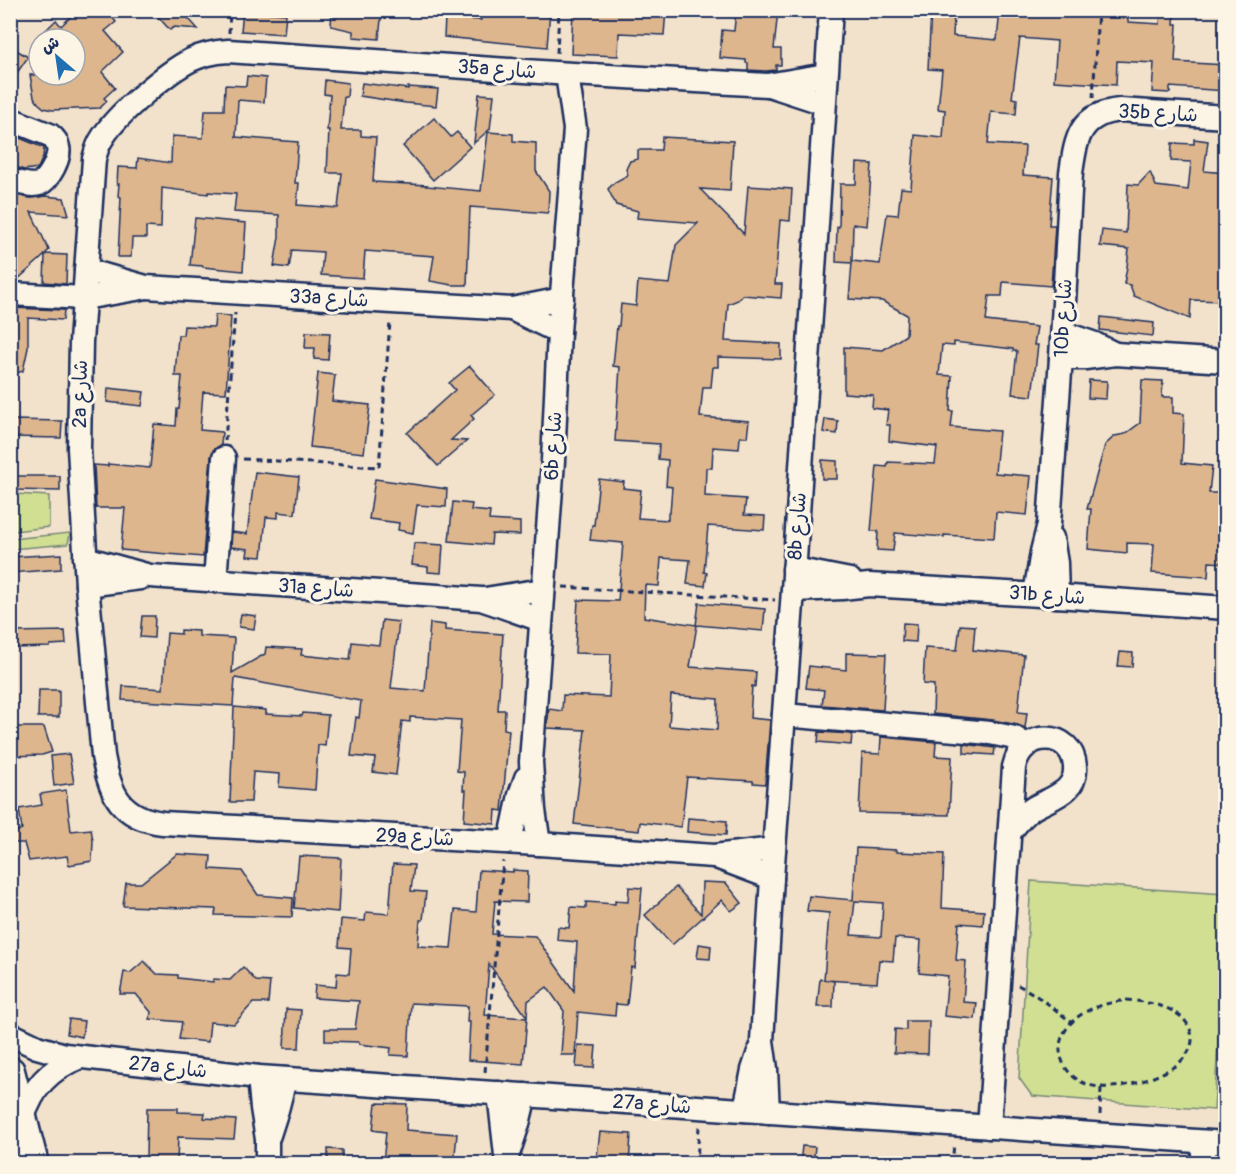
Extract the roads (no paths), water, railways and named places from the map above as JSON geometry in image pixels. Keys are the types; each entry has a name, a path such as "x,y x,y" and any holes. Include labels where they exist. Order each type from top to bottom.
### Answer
{"main road":[{"path":"10,1071 34,1164"}],"street":[{"name":"8b شارع","path":"768,1112 762,1041 831,10"},
{"name":"35a شارع","path":"228,51 768,85 826,75"},
{"name":"2a شارع","path":"120,804 112,789 103,756 87,585 79,448 81,342 94,159 98,146 110,127 152,87 191,60 208,53 228,51"},
{"name":"6b شارع","path":"561,73 575,129"},
{"name":"6b شارع","path":"539,844 531,762 553,461 559,332 575,129 590,75"},
{"name":"35a شارع","path":"768,85 824,103"},
{"name":"35b شارع","path":"1092,118 1108,111 1120,110 1226,117"},
{"name":"10b شارع","path":"1046,595 1055,554 1049,524 1063,333 1071,173 1081,130 1092,118"},
{"path":"10,119 50,135 58,144 58,154 47,179 35,185 10,180"},
{"path":"58,154 94,159"},
{"name":"33a شارع","path":"86,270 146,287 236,293 512,309 562,299"},
{"name":"33a شارع","path":"10,294 84,298 146,287"},
{"name":"33a شارع","path":"512,309 559,332"},
{"path":"1063,333 1115,354"},
{"path":"1061,358 1115,354 1226,361"},
{"path":"215,580 224,458"},
{"name":"31a شارع","path":"86,558 150,576"},
{"name":"31a شارع","path":"87,585 150,576 481,599 543,588"},
{"name":"31b شارع","path":"793,587 849,579 869,585 1226,608"},
{"name":"31a شارع","path":"481,599 541,620"},
{"path":"784,715 990,732 1015,738 1026,745"},
{"path":"989,1127 1014,767 1020,752 1034,740 1044,738 1062,743 1074,758 1076,768 1070,786 1061,794 1025,814 1010,832"},
{"name":"6b شارع","path":"507,842 531,762"},
{"name":"29a شارع","path":"120,804 132,814 147,821 163,823 714,856 774,849"},
{"name":"29a شارع","path":"714,856 772,878"},
{"name":"27a شارع","path":"10,1034 36,1047 65,1055 259,1077 1099,1134 1203,1153 1226,1143"},
{"name":"8b شارع","path":"745,1110 753,1070 762,1041"},
{"path":"22,1120 27,1106 43,1081 66,1063 80,1057"},
{"path":"259,1077 267,1139 267,1164"},
{"path":"267,1139 285,1079"},
{"path":"492,1093 503,1134 507,1161"},
{"path":"507,1161 525,1095"},
{"path":"1223,1164 1226,1154"}]}
